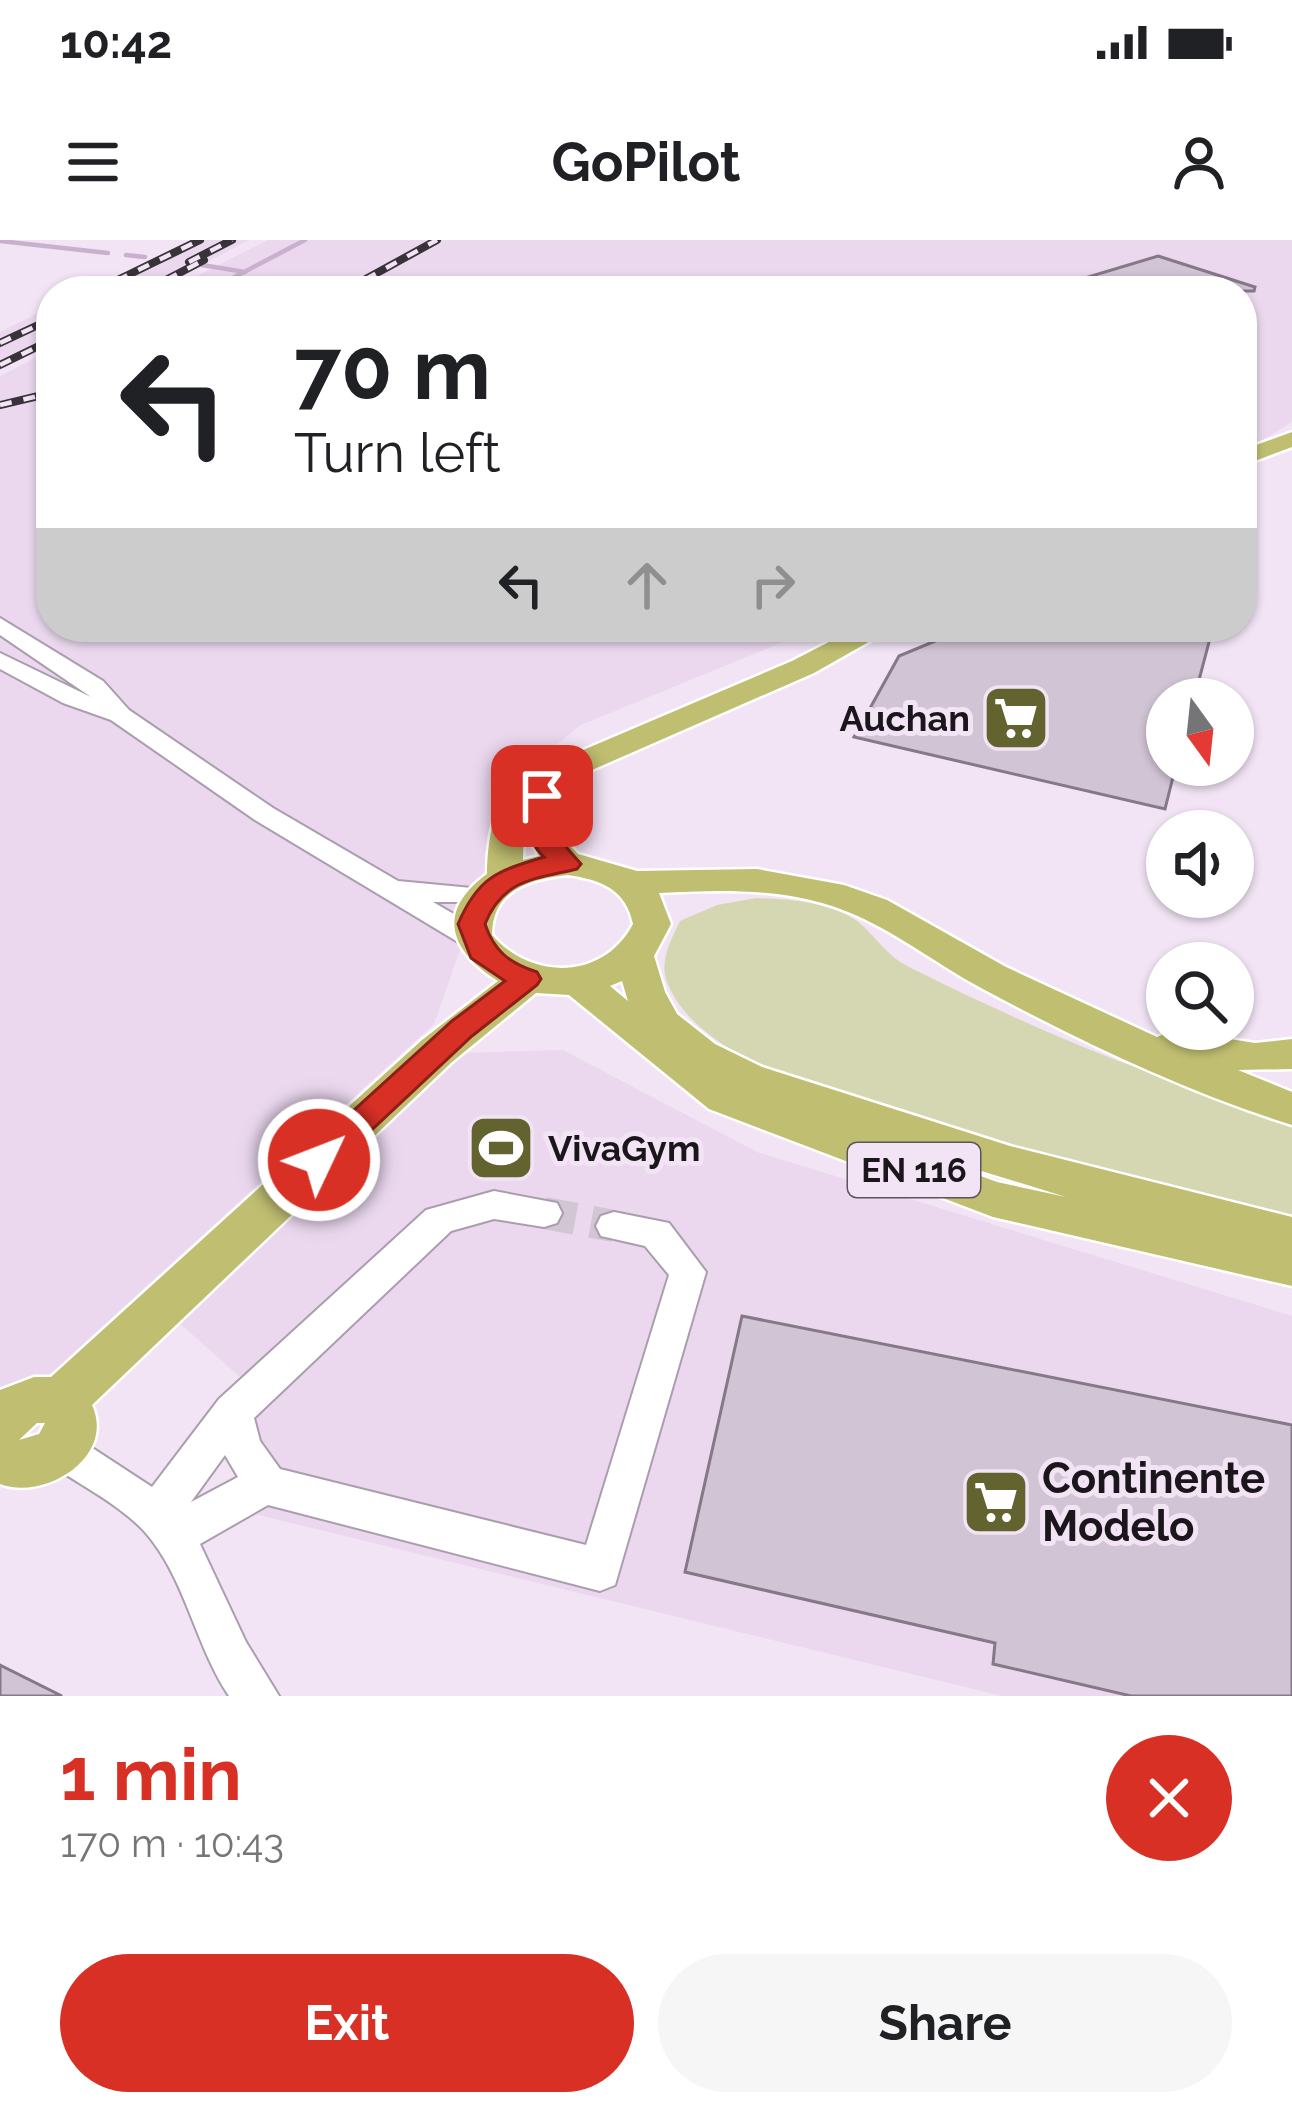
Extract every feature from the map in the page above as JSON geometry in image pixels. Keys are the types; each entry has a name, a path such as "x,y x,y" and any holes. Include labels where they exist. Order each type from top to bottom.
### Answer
{"main road":[{"path":"1257,453 1292,439"},
{"path":"1257,466 1292,453"},
{"path":"494,887 514,796 547,760 584,737 818,642"},
{"path":"568,864 548,847 538,818 542,796 564,770 803,668 852,642"},
{"path":"462,1028 480,948 475,909 494,887 546,865 568,864 592,866 631,883 688,879 795,885 868,905 993,978 1118,1037 1292,1109"},
{"name":"EN 116","path":"631,883 650,909 644,940 647,1001 664,1025 694,1049 760,1082 1119,1196 1292,1236"},
{"path":"480,948 527,979 577,981 611,971 688,902 754,884"},
{"path":"1,1451 12,1466 37,1464 60,1425 462,1028 527,979"},
{"name":"EN 116","path":"577,981 724,1097 744,1106 993,1199 1292,1266"},
{"path":"1118,1037 1255,1058 1292,1054"}],"street":[{"path":"6,625 95,686 120,715 264,814 480,948"},
{"path":"0,660 72,698 120,715"},
{"path":"389,890 494,887"},
{"path":"165,1525 233,1412 440,1220 494,1205 544,1213"},
{"path":"165,1525 267,1485 600,1570 688,1272 656,1233 614,1226"},
{"path":"233,1412 242,1448 267,1485"},
{"path":"60,1425 165,1525 230,1658 256,1696"}],"shaded area":[{"path":"194,240 249,240 181,276 117,276"},
{"path":"268,240 1292,240 1292,422 1257,444 1257,276 197,276"},
{"path":"36,314 36,351 0,369 0,332"},
{"path":"36,358 36,642 783,642 581,725 523,771 434,1024 0,1420 0,376"},
{"path":"563,1050 757,1152 1292,1316 1292,1696 1002,1696 246,1512 249,1385 167,1312 459,1053"}],"green space":[{"path":"756,898 806,902 843,913 900,961 967,995 1086,1048 1239,1101 1292,1126 1292,1216 1092,1177 841,1098 753,1062 716,1040 686,1013 667,982 664,966 680,921 717,905"}],"building":[{"path":"1158,256 1221,276 1091,276"},
{"name":"Auchan","path":"933,642 1209,642 1200,678 1146,678 1146,786 1171,786 1165,809 854,737 899,656"},
{"name":"Continente Modelo","path":"742,1316 1292,1425 1292,1696 1131,1696 993,1664 995,1643 685,1572"},
{"path":"0,1665 62,1696 0,1696"}],"waterway":[{"path":"244,272 305,240"},
{"path":"0,241 108,253"},
{"path":"126,255 145,257"},
{"path":"202,265 244,272"},
{"path":"237,276 244,272"}],"tunnel":[{"path":"544,1213 614,1226"}],"railway":[{"path":"126,276 200,240"},
{"path":"189,262 232,240"},
{"path":"371,276 437,240"},
{"path":"174,276 204,260"},
{"path":"0,343 36,326"},
{"path":"0,365 36,347"},
{"path":"0,405 36,397"}],"place":[{"name":"Auchan","path":"1016,718"},
{"name":"VivaGym","path":"501,1148"},
{"name":"Continente Modelo","path":"996,1502"}],"route":[{"path":"319,1160 462,1028 527,979 492,963 473,938 471,924 475,909 493,886 525,870 568,864 548,847 538,818 542,796"}]}
